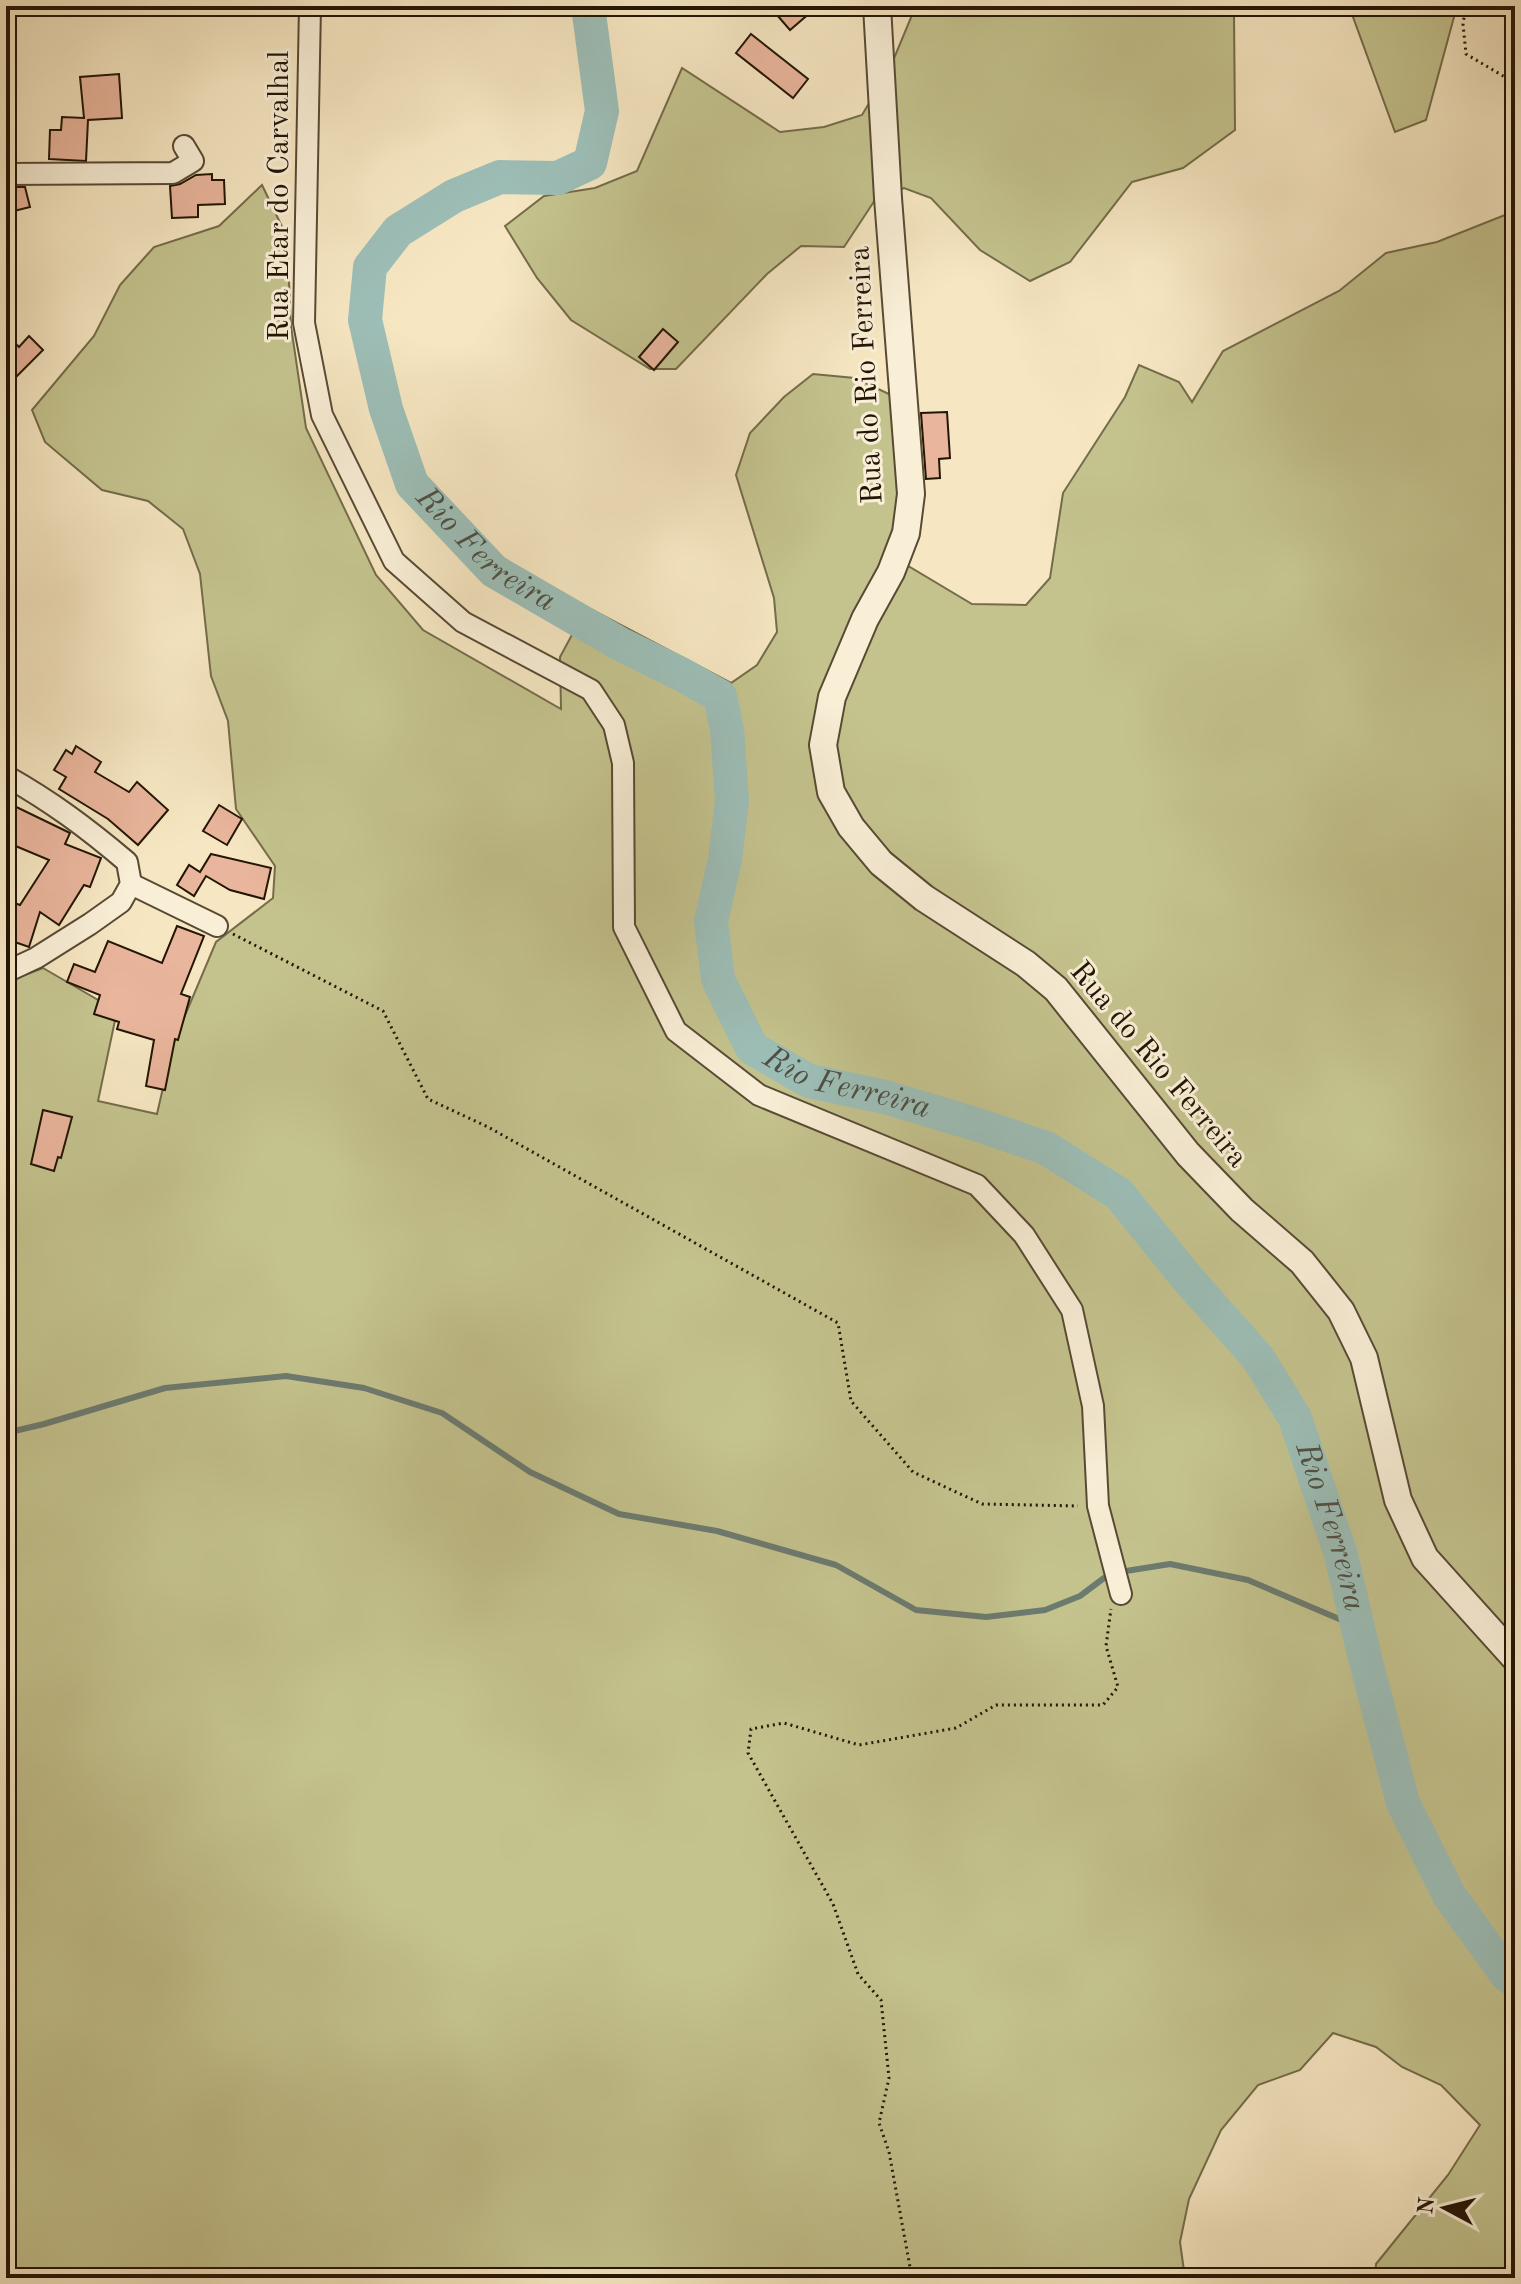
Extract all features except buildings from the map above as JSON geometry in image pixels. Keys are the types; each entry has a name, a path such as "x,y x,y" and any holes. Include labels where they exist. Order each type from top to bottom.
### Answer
{"street":[{"name":"Rua Etar do Carvalhal","path":"310,6 304,323 322,415 394,561 463,622 591,690 614,725 623,763 624,927 676,1031 759,1095 977,1185 1024,1235 1072,1310 1093,1406 1098,1506 1121,1594"},
{"name":"Rua do Rio Ferreira","path":"877,6 911,494 906,533 891,572 865,619 832,697 823,745 831,792 851,827 881,863 924,898 1026,964 1056,989 1188,1154 1242,1210 1302,1262 1341,1311 1364,1358 1398,1500 1425,1558 1515,1658"},
{"path":"6,174 173,173 193,161 184,146"},
{"path":"6,776 45,798 127,862 131,884 121,902 90,924 36,958 6,972"},
{"path":"131,884 217,926"}],"path":[{"path":"1466,6 1463,24 1466,54 1515,83"},
{"path":"217,926 383,1011 428,1099 488,1127 838,1323 851,1401 913,1472 982,1504 1098,1506"},
{"path":"912,2278 889,2152 879,2123 889,2078 881,2000 858,1974 833,1904 748,1753 751,1729 784,1723 859,1745 956,1728 996,1705 1103,1705 1118,1687 1106,1646 1113,1597 1121,1594"}],"shaded area":[{"path":"919,6 1232,6 1235,130 1183,168 1132,182 1070,262 1030,281 980,250 931,198 904,188 875,200 844,247 801,246 767,274 676,369 650,369 571,320 537,278 505,226 544,196 595,188 637,171 682,68 780,132 824,127 862,115 890,68 912,15"},
{"path":"1349,6 1457,6 1426,120 1395,132"},
{"path":"262,185 287,237 291,326 306,428 376,575 423,630 561,709 560,657 587,607 731,683 757,665 777,632 774,598 736,475 750,433 784,397 813,374 855,378 891,395 898,456 898,503 890,544 900,561 972,604 1026,605 1050,578 1063,493 1125,397 1139,365 1179,382 1192,402 1223,351 1339,291 1386,253 1437,242 1515,211 1515,2278 1375,2278 1376,2264 1448,2175 1480,2125 1441,2085 1402,2067 1376,2047 1333,2033 1300,2070 1258,2085 1221,2130 1189,2199 1180,2242 1185,2278 6,2278 6,982 43,968 117,1011 98,1101 157,1114 173,1044 216,942 273,898 275,866 236,809 228,721 211,676 200,574 183,529 148,501 102,490 45,442 32,410 94,336 120,285 154,247 219,226"}],"waterway":[{"name":"Rio Ferreira","path":"588,6 602,111 590,163 558,178 500,177 454,196 398,231 370,267 365,320 386,409 412,484 494,571 620,644 720,696 727,730 732,801 725,859 711,921 718,979 752,1048 809,1081 885,1097 1046,1148 1119,1194 1187,1278 1258,1358 1295,1418 1341,1555 1403,1803 1449,1895 1506,1974 1515,1981"},
{"path":"6,1433 165,1388 286,1376 364,1388 442,1413 530,1472 619,1514 717,1531 836,1565 916,1610 986,1617 1045,1610 1080,1596 1104,1578"},
{"path":"1126,1571 1170,1564 1248,1580 1358,1627"}]}
